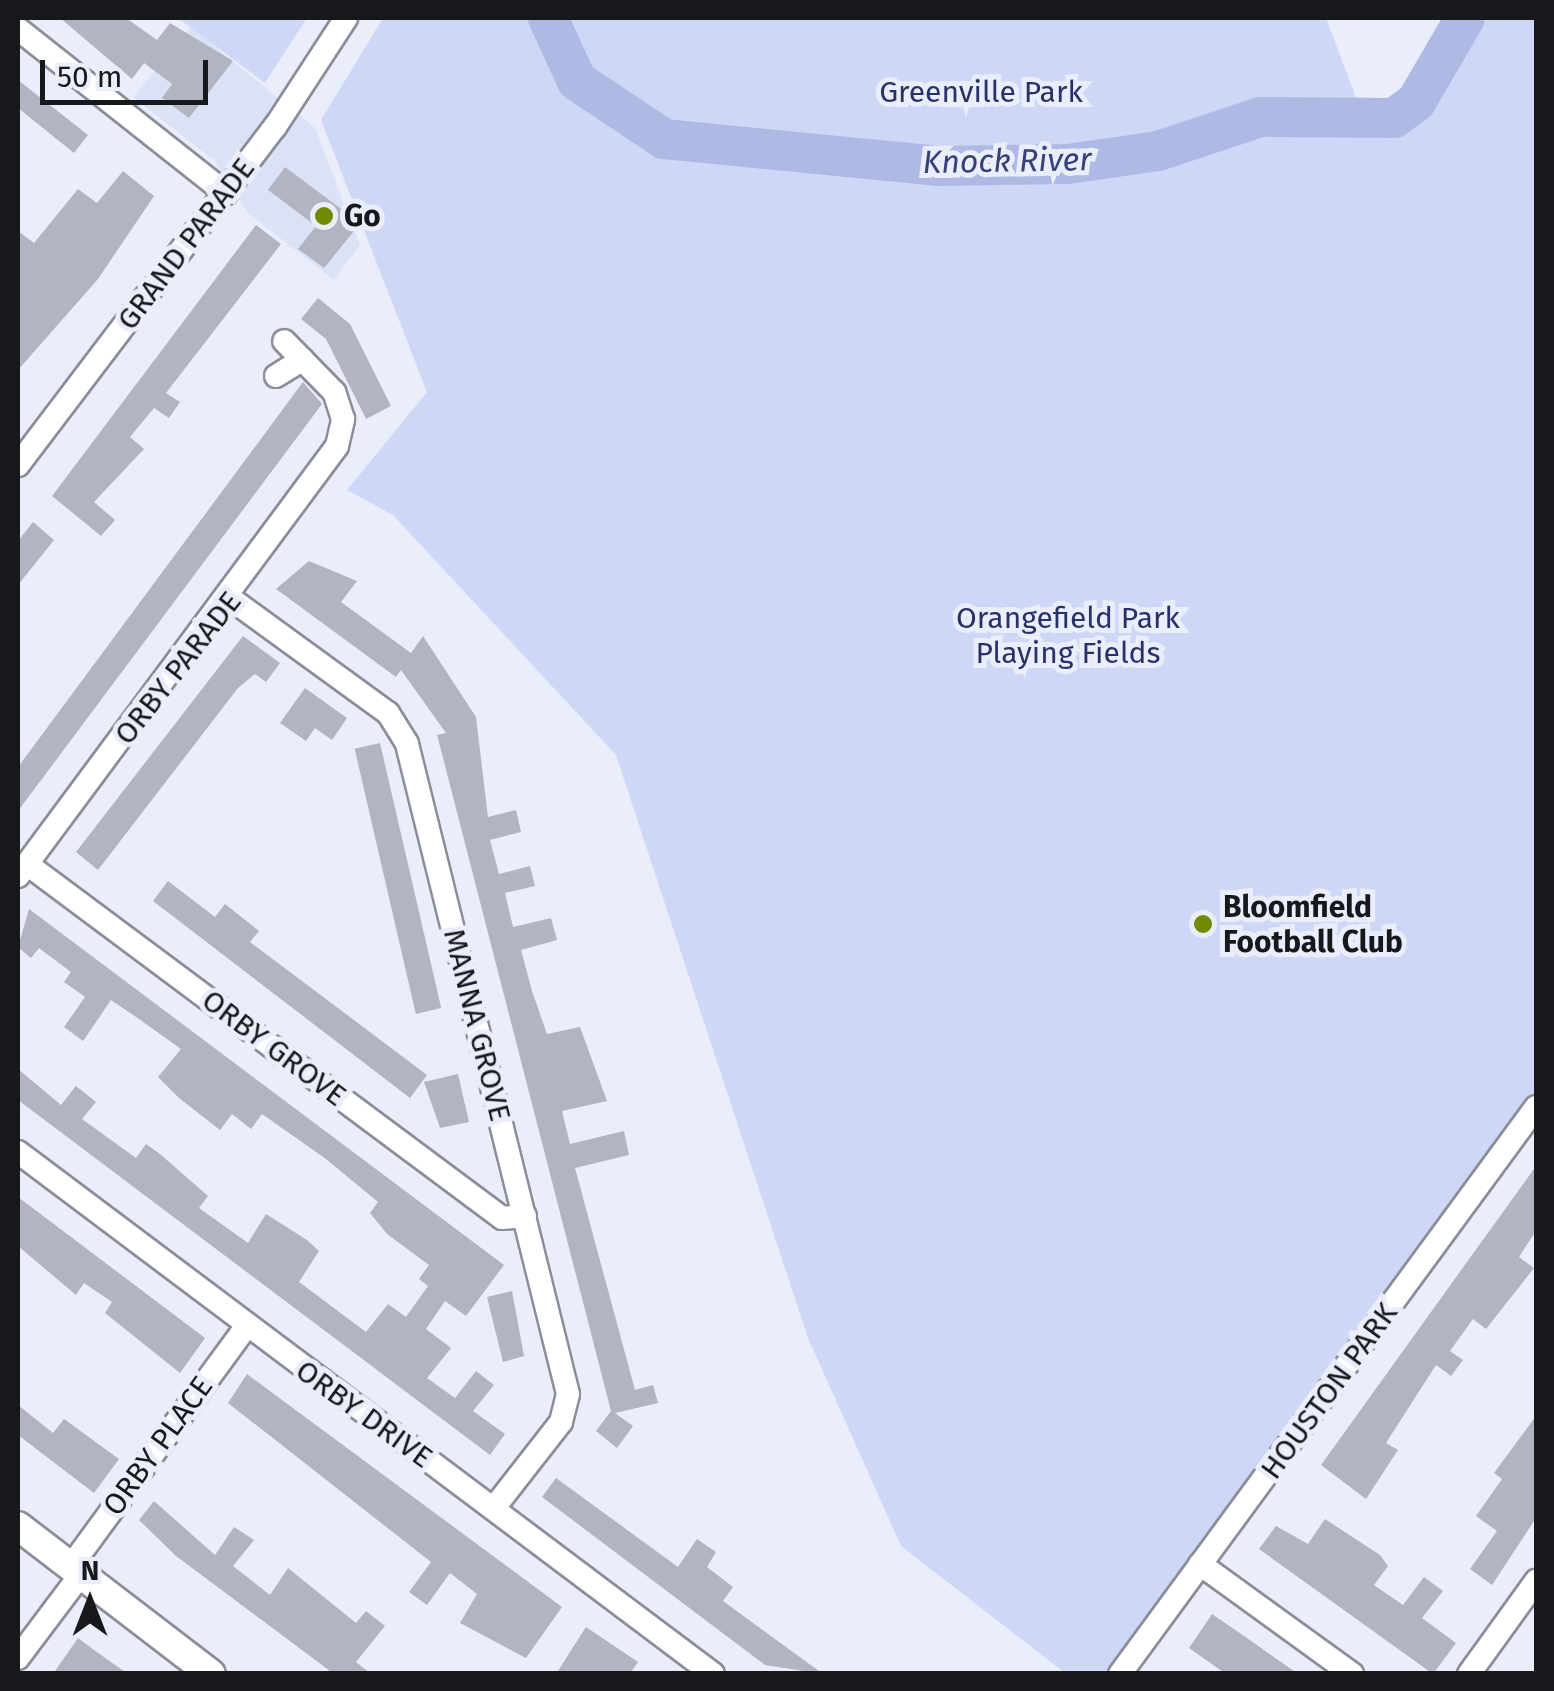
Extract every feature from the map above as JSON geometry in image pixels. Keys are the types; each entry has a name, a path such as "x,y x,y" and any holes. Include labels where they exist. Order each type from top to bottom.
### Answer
{"main road":[{"path":"18,1526 211,1674"}],"street":[{"name":"GRAND PARADE","path":"18,465 226,193 346,18"},
{"path":"18,30 226,193"},
{"path":"276,376 302,360 284,341"},
{"name":"ORBY PARADE","path":"22,870 231,599 332,456 341,408 302,360"},
{"name":"MANNA GROVE","path":"231,599 402,730 525,1216 568,1409 493,1509"},
{"name":"ORBY GROVE","path":"22,870 502,1218 525,1216"},
{"name":"HOUSTON PARK","path":"1120,1674 1536,1107"},
{"name":"ORBY DRIVE","path":"18,1152 246,1327 713,1674"},
{"name":"ORBY PLACE","path":"18,1658 246,1327"},
{"path":"1200,1564 1352,1674"},
{"path":"1469,1674 1536,1581"}],"shaded area":[{"path":"191,27 315,128 360,245 334,280 248,213 215,161 133,97"}],"green space":[{"path":"178,18 307,18 265,83"},
{"name":"Orangefield Park Playing Fields","path":"383,18 1326,18 1361,111 1388,110 1414,86 1451,18 1536,18 1536,1093 1105,1673 1065,1673 901,1546 808,1338 616,755 393,515 347,490 427,392 321,120"}],"building":[{"path":"60,18 126,18 157,40 170,23 233,61 189,118 162,98 172,84 144,63 132,79"},
{"path":"18,80 88,135 74,153 18,108"},
{"name":"Go","path":"285,167 344,211 354,231 324,268 298,249 316,226 268,190"},
{"path":"123,171 154,196 98,279 18,370 18,231 34,243 78,189 97,203"},
{"path":"256,225 281,244 166,393 180,402 169,418 154,408 130,437 144,449 94,502 115,520 101,536 52,496"},
{"path":"318,298 350,324 391,406 366,419 326,339 301,319"},
{"path":"303,382 322,404 18,811 18,767"},
{"path":"33,522 54,540 18,585 18,541"},
{"path":"309,561 357,581 341,602 411,653 423,636 476,717 488,817 516,810 521,832 490,840 499,874 530,866 535,886 505,893 513,927 551,918 557,940 521,950 532,991 547,1034 580,1027 607,1101 562,1111 570,1144 624,1131 629,1155 575,1168 635,1390 653,1385 658,1403 615,1413 633,1426 617,1448 596,1431 611,1411 437,735 446,733 401,670 396,677 276,589"},
{"path":"243,636 280,663 266,682 255,674 238,688 98,870 76,852"},
{"path":"305,688 347,718 332,740 315,728 306,741 280,723"},
{"path":"380,743 441,1008 416,1014 355,749"},
{"path":"168,881 215,917 225,904 259,931 250,942 427,1075 410,1098 153,901"},
{"path":"29,909 504,1265 466,1316 445,1301 426,1329 451,1348 427,1378 455,1398 476,1371 494,1385 473,1411 505,1434 490,1455 18,1100 18,1069 61,1105 76,1086 96,1102 82,1119 136,1158 146,1144 160,1154 208,1196 199,1208 248,1243 266,1214 307,1240 319,1251 299,1282 366,1332 388,1304 406,1317 428,1286 419,1279 429,1265 387,1234 370,1213 378,1202 326,1159 262,1114 251,1129 232,1114 220,1130 179,1098 158,1077 181,1049 139,1019 111,1000 83,1041 64,1027 85,997 64,982 71,972 39,948 31,958 18,947"},
{"path":"458,1074 469,1122 440,1128 424,1082"},
{"path":"1536,1166 1536,1231 1519,1257 1534,1268 1486,1329 1473,1319 1450,1351 1463,1360 1451,1376 1436,1365 1386,1443 1398,1450 1366,1499 1321,1465"},
{"path":"18,1197 205,1338 180,1373 105,1313 112,1302 84,1283 76,1295 18,1246"},
{"path":"512,1291 524,1356 503,1362 487,1297"},
{"path":"247,1374 562,1607 526,1658 460,1623 477,1594 450,1573 427,1605 409,1592 431,1562 228,1403"},
{"path":"18,1405 53,1433 64,1419 119,1459 94,1493 18,1435"},
{"path":"1536,1416 1536,1518 1492,1585 1470,1569 1497,1531 1476,1516 1502,1479 1494,1473"},
{"path":"556,1478 678,1567 697,1539 716,1552 707,1567 733,1587 723,1601 823,1674 765,1665 542,1497"},
{"path":"154,1501 215,1555 234,1527 254,1540 233,1566 270,1595 288,1568 356,1623 366,1611 385,1626 356,1662 371,1674 334,1674 176,1556 139,1520"},
{"path":"1325,1519 1380,1555 1388,1566 1374,1585 1403,1605 1424,1577 1443,1591 1422,1618 1456,1643 1433,1674 1259,1549 1276,1526 1308,1544"},
{"path":"1212,1614 1298,1674 1226,1674 1189,1648"},
{"path":"586,1627 638,1662 630,1674 556,1674"},
{"path":"78,1638 94,1650 128,1674 53,1674"}],"waterway":[{"name":"Knock River","path":"548,18 577,81 664,139 937,166 1068,164 1158,151 1260,117 1394,118 1416,102 1465,18"}],"place":[{"name":"Go","path":"324,216"},
{"name":"Bloomfield Football Club","path":"1203,924"}],"park label":[{"name":"Greenville Park","path":"981,92"}]}
